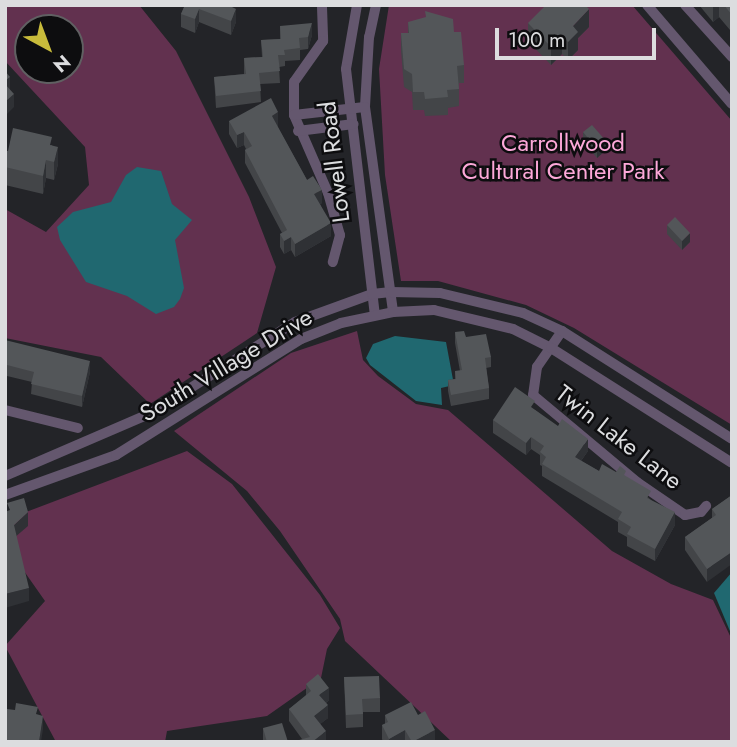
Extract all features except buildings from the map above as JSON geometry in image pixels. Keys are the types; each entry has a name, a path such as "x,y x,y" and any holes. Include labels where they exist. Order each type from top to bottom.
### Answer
{"street":[{"name":"Lowell Road","path":"358,5 346,69 350,125 375,315"},
{"name":"Lowell Road","path":"376,5 367,57 365,107 393,312"},
{"path":"647,5 732,104"},
{"path":"685,5 732,57"},
{"path":"322,7 323,41 294,82 294,115 298,131 328,192 340,235 333,261"},
{"path":"294,115 365,107"},
{"path":"298,131 368,123"},
{"name":"South Village Drive","path":"5,476 151,413 295,322 372,294 391,292 440,293 479,300 562,331 732,439"},
{"name":"South Village Drive","path":"5,495 116,455 301,340 375,315 434,310 513,329 551,348 732,463"},
{"name":"Twin Lake Lane","path":"562,331 537,367 533,395 637,482 685,515 701,512 706,506"},
{"path":"5,410 78,428"}],"green space":[{"path":"5,5 139,5 176,51 249,197 276,267 257,333 150,404 101,357 5,338 5,209 46,232 89,185 85,147 26,84 84,84 84,14 14,14 14,71 5,61"},
{"name":"Carrollwood Cultural Center Park","path":"389,5 632,5 732,121 732,425 574,328 526,305 438,281 401,281 385,175 379,69"},
{"path":"357,331 363,360 378,376 416,404 448,410 612,551 671,584 713,600 732,640 732,742 452,742 345,641 340,619 280,531 247,491 174,431 291,353"},
{"path":"187,451 232,484 320,595 340,628 327,649 321,678 267,716 167,731 165,742 56,742 5,646 45,601 5,544 5,520"}],"water":[{"path":"137,167 161,171 172,204 192,220 175,240 184,288 180,299 174,307 156,314 127,296 86,282 60,240 57,227 73,212 111,202 126,175"},
{"path":"395,336 446,342 454,385 441,388 442,405 416,401 370,365 366,358 373,344"},
{"path":"732,572 732,636 714,593"}]}
